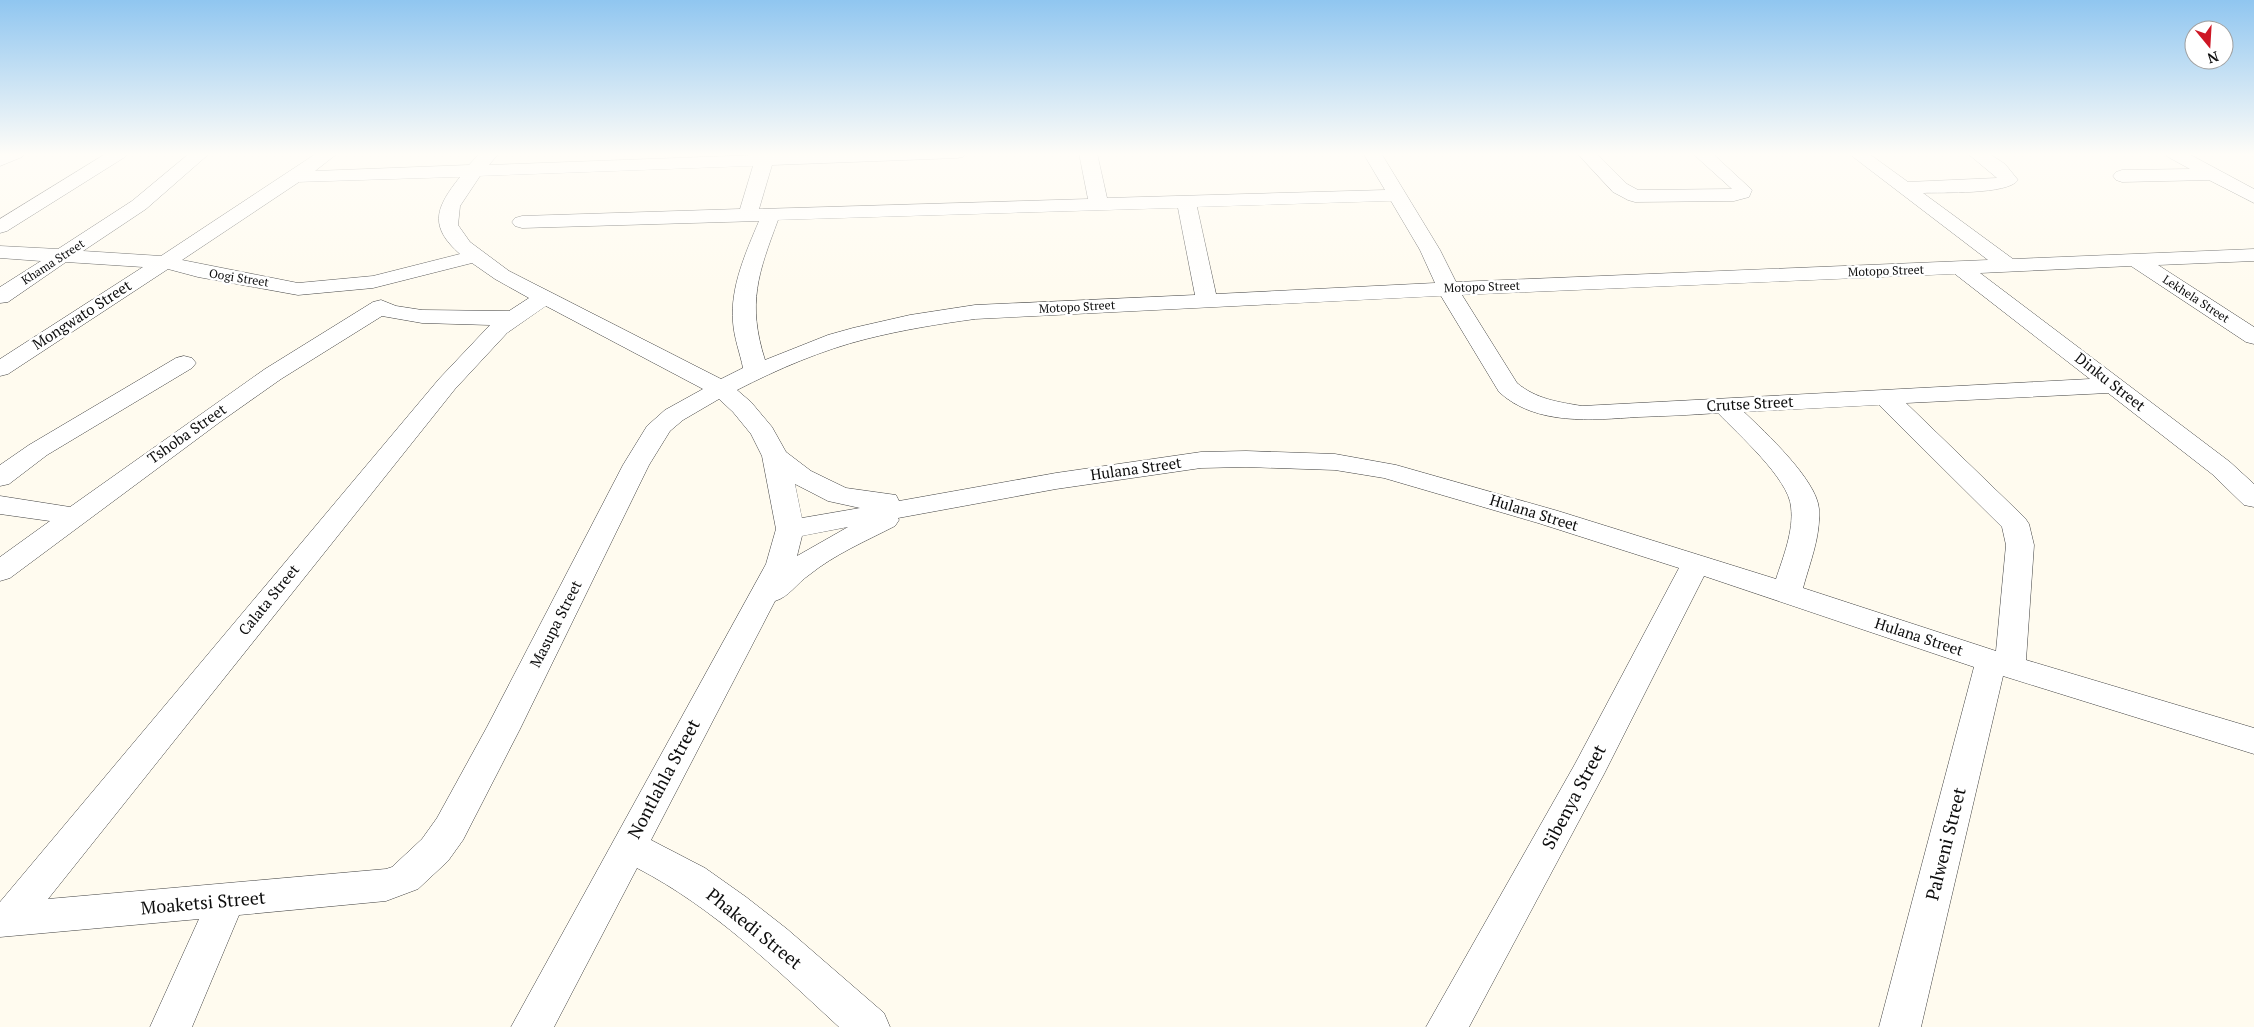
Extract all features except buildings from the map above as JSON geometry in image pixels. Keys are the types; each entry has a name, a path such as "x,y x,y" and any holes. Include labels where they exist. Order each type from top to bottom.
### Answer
{"street":[{"path":"0,227 42,201"},
{"name":"Khama Street","path":"0,297 144,201"},
{"name":"Mongwato Street","path":"0,368 259,201"},
{"path":"454,201 450,208 448,225 456,237 476,256 502,275 722,389 742,407 763,432 775,456 790,529"},
{"path":"748,215 752,201"},
{"path":"522,222 1186,201 1207,301"},
{"name":"Crutse Street","path":"1401,201 1430,250 1448,289 1508,386 1527,401 1544,407 1582,413 2114,385"},
{"path":"1921,201 2009,266"},
{"path":"756,371 744,322 744,305 761,238 771,214"},
{"name":"Oogi Street","path":"0,252 164,262 198,272 292,288 373,282 476,256"},
{"name":"Motopo Street","path":"722,389 756,371 836,340 929,319 981,312 1448,289 2254,255"},
{"name":"Lekhela Street","path":"2137,261 2254,337"},
{"name":"Dinku Street","path":"1961,268 2221,468 2254,499"},
{"path":"373,282 383,288 381,307 390,312 408,315 512,318"},
{"name":"Calata Street","path":"5,919 447,384 494,332 545,297"},
{"name":"Tshoba Street","path":"0,571 73,516 273,374 381,307"},
{"path":"0,478 38,450 184,363"},
{"name":"Masupa Street","path":"406,878 435,850 450,829 504,729 646,446 660,426 674,415 694,402 722,389"},
{"name":"Palweni Street","path":"1885,397 2015,524 2020,545 2001,663 1900,1027"},
{"path":"1724,405 1785,471 1802,495 1805,506 1804,530 1787,593"},
{"path":"775,456 815,486 830,493 864,500 925,504"},
{"name":"Hulana Street","path":"790,529 1056,481 1201,460 1246,459 1335,462 1387,471 1418,479 1696,563 2001,663 2254,741"},
{"path":"759,604 798,568 829,548 860,531 925,504"},
{"path":"0,505 73,516"},
{"name":"Nontlahla Street","path":"532,1027 780,564 790,529"},
{"name":"Sibenya Street","path":"1447,1027 1587,774 1696,563"},
{"name":"Phakedi Street","path":"628,846 711,892 771,940 869,1027"},
{"name":"Moaketsi Street","path":"5,919 370,887 386,885 406,878"},
{"path":"171,1027 226,901"}]}
